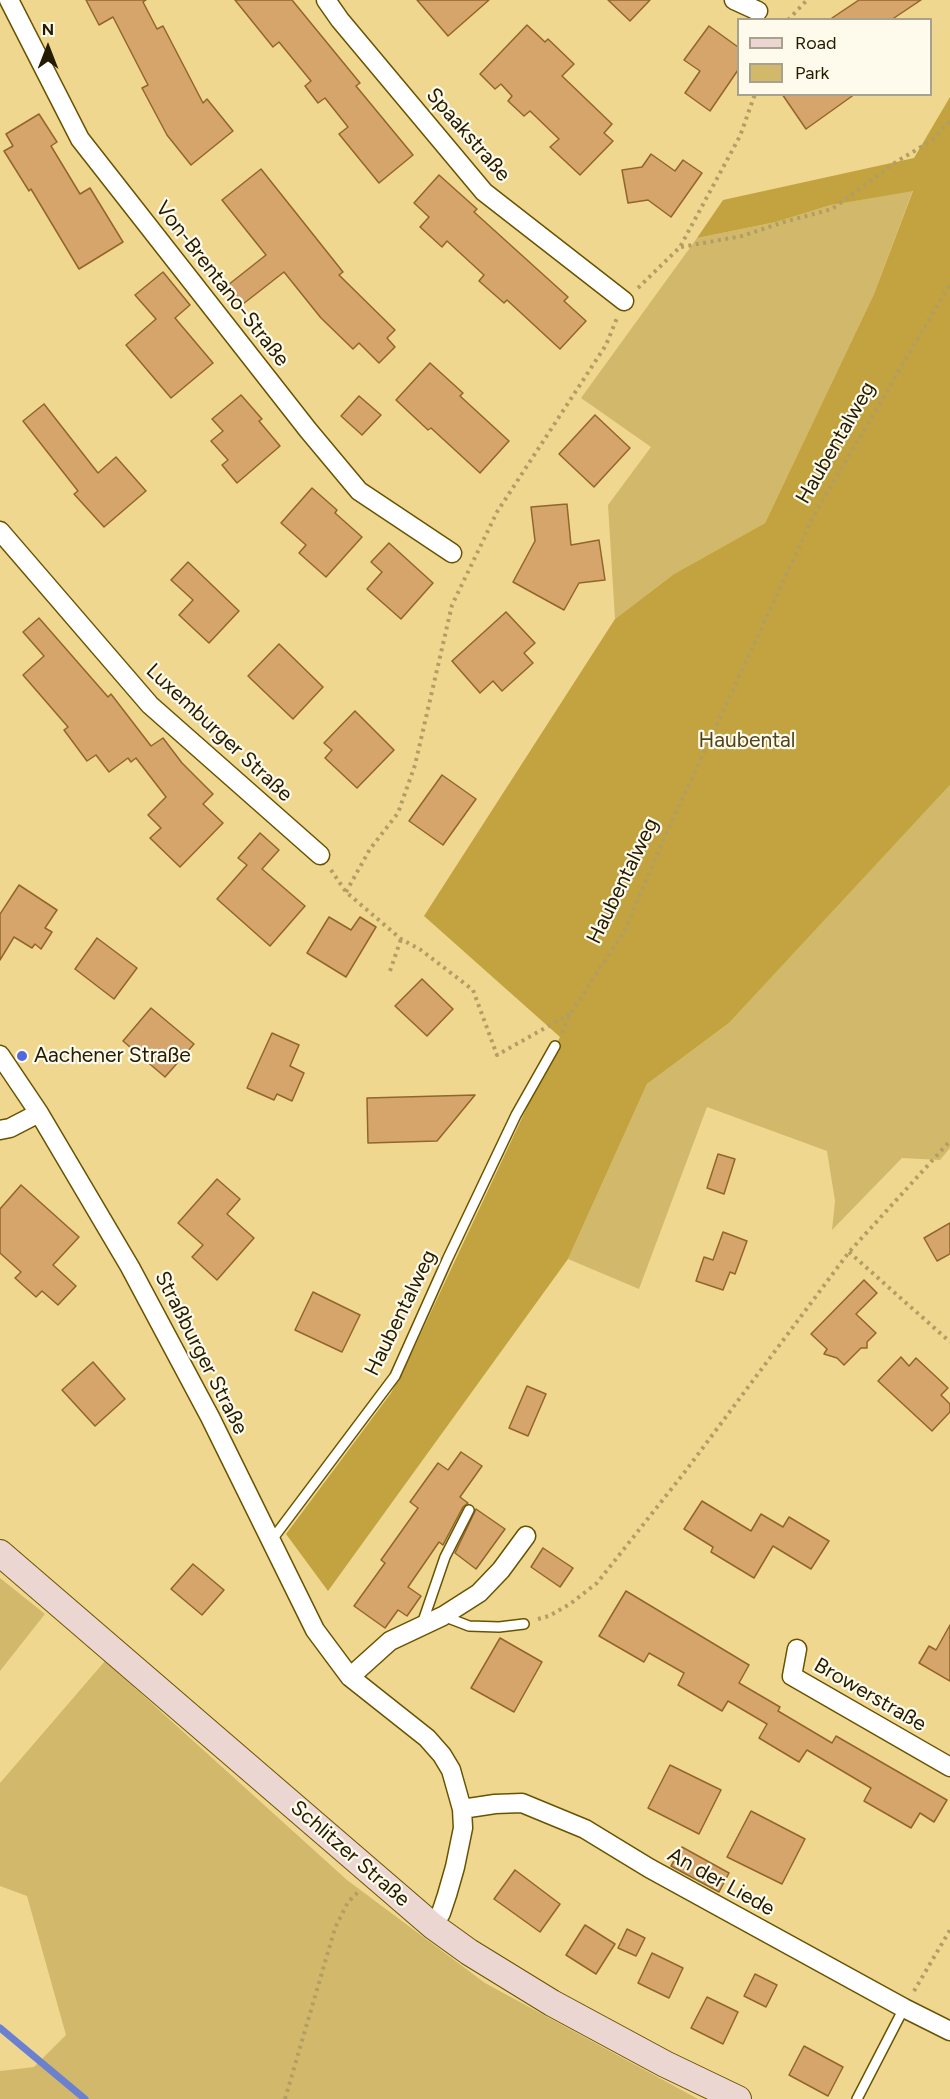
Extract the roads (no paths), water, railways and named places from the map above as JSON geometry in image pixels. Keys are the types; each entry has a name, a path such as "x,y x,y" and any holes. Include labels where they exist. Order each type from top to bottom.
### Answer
{"main road":[{"name":"Schlitzer Straße","path":"0,1553 433,1926 469,1952 552,2004 665,2064 738,2099"}],"street":[{"name":"Von-Brentano-Straße","path":"9,0 80,139 308,430 359,491 452,553"},
{"name":"Spaakstraße","path":"326,0 340,20 484,192 624,302"},
{"path":"734,0 758,11"},
{"name":"Luxemburger Straße","path":"0,531 150,705 320,855"},
{"name":"Straßburger Straße","path":"0,1055 39,1113 166,1332 315,1630 350,1677 427,1738 451,1770 462,1809 463,1828 455,1867 441,1913 433,1926"},
{"path":"0,1130 10,1128 39,1113"},
{"path":"350,1677 390,1641 443,1616 479,1593 501,1570 526,1536"},
{"name":"Browerstraße","path":"797,1648 792,1676 950,1767"},
{"name":"An der Liede","path":"462,1809 522,1803 585,1829 649,1868 950,2031"}],"lane":[{"name":"Haubentalweg","path":"271,1542 395,1376 516,1115 555,1046"},
{"path":"422,1626 444,1557 468,1510"},
{"path":"443,1616 469,1626 499,1627 524,1624"},
{"path":"857,2099 904,2008"}],"waterway":[{"path":"0,2028 85,2099"}],"place":[{"name":"Aachener Straße","path":"22,1056"}],"park label":[{"name":"Haubental","path":"747,741"}]}
